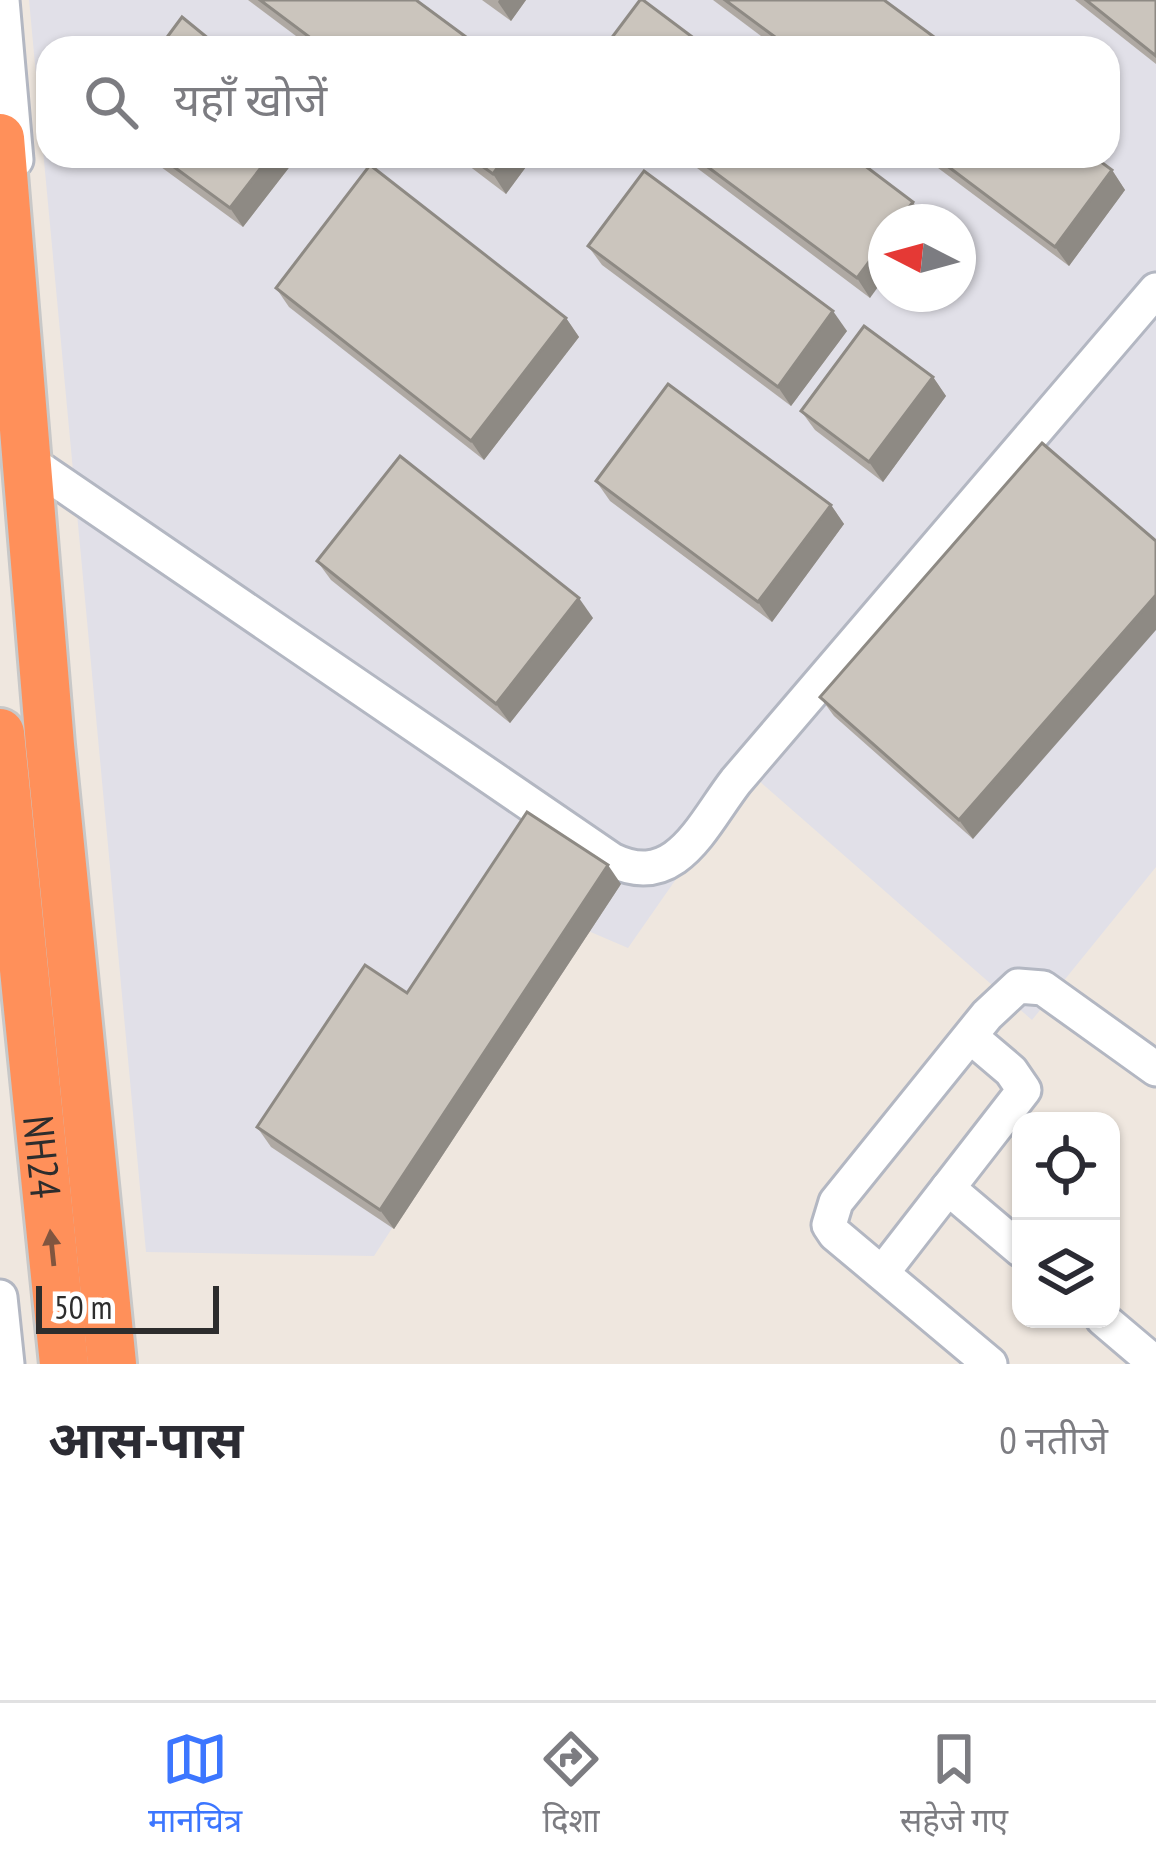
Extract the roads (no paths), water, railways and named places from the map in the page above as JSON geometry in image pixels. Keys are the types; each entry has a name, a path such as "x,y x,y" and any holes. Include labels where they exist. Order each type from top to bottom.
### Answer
{"highway":[{"path":"0,138 50,745 112,1364"},
{"name":"NH24","path":"0,733 64,1364"}],"street":[{"path":"2,0 131,1364"},
{"path":"43,470 613,860 634,870 658,870 678,857 736,781 1156,290"},
{"path":"990,1364 835,1234 831,1214 1006,993 1031,983 1156,1069"},
{"path":"882,1273 1024,1090 1011,1071 971,1037"},
{"path":"948,1188 1012,1242"},
{"path":"0,1297 4,1362"},
{"path":"1114,1328 1156,1364"}]}
